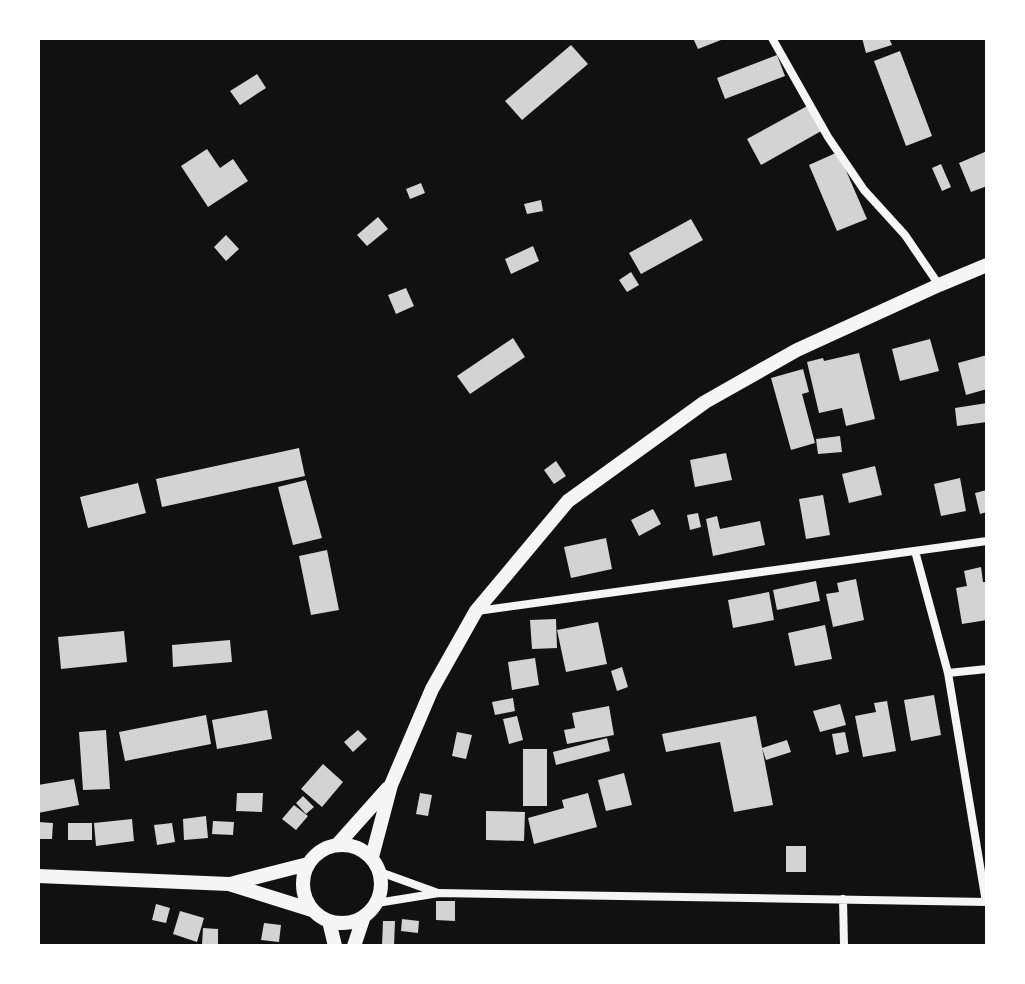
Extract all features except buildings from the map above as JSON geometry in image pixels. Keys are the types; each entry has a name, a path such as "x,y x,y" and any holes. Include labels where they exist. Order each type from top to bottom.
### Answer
{"main road":[{"path":"372,857 391,785 432,689 476,611 568,501 705,402 797,350 987,265"},
{"path":"338,844 391,785"},
{"path":"338,844 362,849 372,857 380,872 381,893 377,903 364,916 347,923 329,921 312,910 302,887 303,875 316,854 338,844"},
{"path":"229,884 308,864"},
{"path":"38,876 229,884 312,910"},
{"path":"354,946 364,916"},
{"path":"329,921 335,946"}],"street":[{"path":"772,38 828,137 864,190 905,235 939,285"},
{"path":"476,611 987,541"},
{"path":"377,903 439,893 987,902 948,673 915,551"},
{"path":"948,673 987,669"},
{"path":"380,872 439,893"},
{"path":"843,899 844,946"}]}
